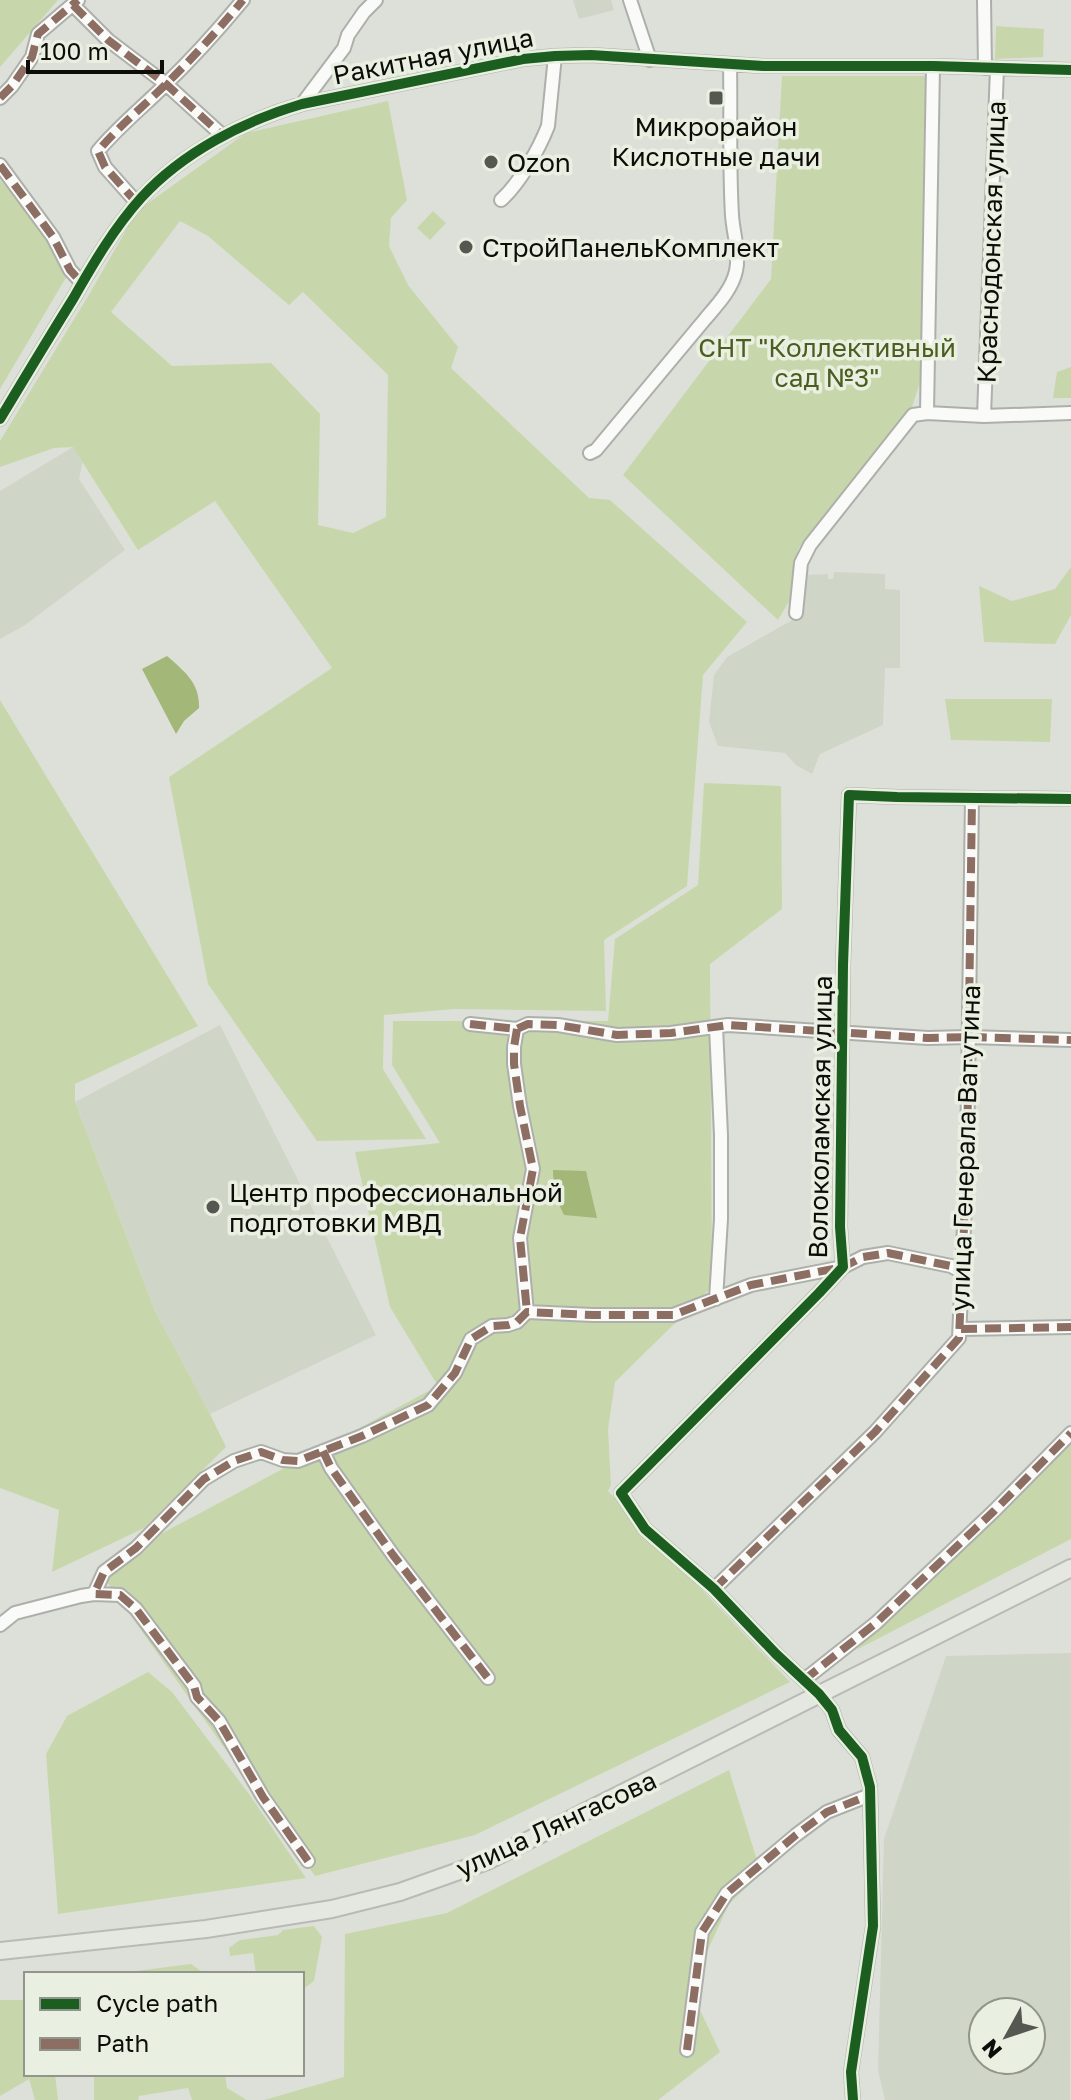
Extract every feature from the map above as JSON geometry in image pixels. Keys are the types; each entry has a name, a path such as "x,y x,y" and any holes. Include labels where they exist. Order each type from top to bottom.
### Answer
{"main road":[{"name":"улица Лянгасова","path":"0,1951 206,1929 332,1909 400,1892 487,1861 1071,1568"}],"street":[{"path":"137,203 105,167 98,151 117,128 166,84 243,0"},
{"path":"302,104 344,48 348,35 364,12 376,0"},
{"path":"630,0 650,60"},
{"name":"Краснодонская улица","path":"984,0 991,68 984,416"},
{"path":"0,98 32,57 38,34 75,2 108,40 166,84 223,136"},
{"name":"Ракитная улица","path":"0,419 113,234 137,203 179,164 223,136 279,110 523,59 555,56 591,55 763,66 1071,70"},
{"path":"501,200 516,184 545,135 555,56"},
{"path":"590,453 596,450 722,299 732,282 737,268 737,253 732,216 730,64"},
{"path":"927,413 933,66"},
{"path":"0,165 53,237 70,270 82,283"},
{"path":"796,613 801,563 810,545 908,421 919,413 984,416 1071,413"},
{"name":"Волоколамская улица","path":"714,1589 645,1529 621,1493 843,1267 840,1227 843,965 849,795 972,798"},
{"path":"972,798 1071,799"},
{"name":"улица Генерала Ватутина","path":"714,1589 875,1432 959,1338 967,1159 972,798"},
{"path":"470,1024 517,1029 528,1024 558,1025 617,1035 671,1033 728,1025 928,1038 1071,1040"},
{"path":"716,1027 721,1205 716,1299"},
{"path":"517,1029 514,1064 533,1169 520,1238 527,1312"},
{"path":"94,1594 104,1572 136,1548 204,1479 234,1461 261,1452 283,1460 298,1461 428,1405 455,1373 471,1339 492,1326 517,1322 527,1312 673,1315 751,1285 843,1267 863,1257 888,1253 951,1266 962,1272"},
{"path":"961,1329 1071,1327"},
{"path":"804,1680 876,1623 1071,1433"},
{"path":"323,1451 331,1468 393,1555 488,1678"},
{"path":"714,1589 819,1694 832,1710 839,1730 862,1757 870,1787 873,1926 851,2072 853,2100"},
{"path":"0,1625 15,1613 94,1594 120,1595 136,1609 194,1686 197,1697 219,1721 263,1797 308,1861"},
{"path":"687,2050 702,1932 727,1893 827,1812 870,1795"}],"shaded area":[{"path":"573,0 611,0 614,10 579,19"},
{"path":"73,447 83,460 79,479 125,550 25,625 0,639 0,491"},
{"path":"834,572 885,574 885,589 900,590 900,668 885,668 883,725 820,754 812,774 796,765 785,753 718,746 709,722 714,675 727,657 801,615 803,575 828,574 828,579 833,579"},
{"path":"167,656 190,679 199,699 199,708 184,721 176,734 142,669"},
{"name":"Центр профессиональной подготовки МВД","path":"220,1025 376,1335 210,1414 155,1311 75,1102"},
{"path":"553,1170 586,1171 597,1218 564,1215 554,1194"},
{"path":"1071,1653 1070,2100 885,2100 878,2071 884,1839 946,1656"}],"green space":[{"path":"0,0 58,0 0,67"},
{"path":"996,26 1044,29 1043,57 995,59"},
{"name":"СНТ \"Коллективный сад №3\"","path":"782,76 930,76 925,367 912,407 798,549 791,598 778,620 623,475 771,279"},
{"path":"388,101 407,200 391,218 389,246 408,285 458,347 451,368 589,498 610,500 747,622 703,675 687,886 604,940 606,1011 454,1009 384,1015 383,1069 426,1139 317,1141 208,984 169,777 332,668 215,501 138,550 73,447 54,448 0,467 0,441 137,211 246,133","holes":["180,221 208,236 289,305 303,292 388,375 386,517 353,533 318,525 320,414 271,363 172,366 111,312"]},
{"path":"0,180 74,264 0,389"},
{"path":"433,211 446,223 430,240 417,228"},
{"path":"1071,367 1071,398 1053,398 1057,372"},
{"path":"1071,567 1071,615 1055,644 984,642 979,586 1012,601 1055,589"},
{"path":"945,699 1052,699 1050,742 951,740"},
{"path":"0,700 198,1026 75,1084 75,1102 155,1311 226,1447 144,1528 52,1572 59,1510 0,1488"},
{"path":"704,783 781,786 782,909 710,964 712,1287 615,1382 608,1429 611,1485 608,1491 790,1682 475,1835 315,1876 97,1568 438,1386 390,1307 355,1152 440,1143 392,1065 393,1021 608,1021 615,939 698,885"},
{"path":"1071,1438 1071,1539 856,1650"},
{"path":"148,1672 172,1692 249,1794 306,1878 58,1914 46,1754 67,1716"},
{"path":"729,1770 761,1873 729,1904 690,1989 720,2052 658,2100 264,2100 344,2077 345,1934 447,1913"},
{"path":"314,1926 322,1937 314,1981 304,1988 304,1972 256,1972 253,1953 230,1956 229,1948 240,1940 278,1935 283,1930"},
{"path":"191,1964 202,1972 128,1972"},
{"path":"0,2000 24,2000 24,2076 55,2076 58,2100 35,2100 29,2079 0,2096"},
{"path":"94,2076 225,2076 227,2088 247,2100 192,2100 188,2088 139,2096 138,2100 94,2100"}],"marked path":[{"path":"0,98 32,57 38,34 78,0"},
{"path":"137,203 105,167 98,151 186,64 243,0"},
{"path":"73,5 108,40 166,84 223,136"},
{"path":"0,165 53,237 70,270 82,283"},
{"path":"714,1589 875,1432 959,1338 967,1159 972,798"},
{"path":"470,1024 517,1029 528,1024 558,1025 617,1035 671,1033 728,1025 928,1038 1071,1040"},
{"path":"517,1029 514,1064 533,1169 520,1238 527,1312"},
{"path":"308,1861 263,1797 219,1721 197,1697 194,1686 136,1609 120,1595 94,1594 104,1572 136,1548 204,1479 234,1461 261,1452 283,1460 298,1461 428,1405 455,1373 471,1339 492,1326 517,1322 527,1312 673,1315 751,1285 843,1267 863,1257 888,1253 951,1266 962,1272"},
{"path":"961,1329 1071,1327"},
{"path":"804,1680 876,1623 1071,1433"},
{"path":"323,1451 331,1468 393,1555 488,1678"},
{"path":"687,2050 702,1932 727,1893 827,1812 870,1795"}],"cycle path":[{"path":"0,419 104,247 141,198 195,153 237,129 280,111 523,59 555,56 591,55 763,66 1071,70"},
{"path":"853,2100 851,2072 873,1926 870,1787 862,1757 839,1730 832,1710 819,1694 714,1589 645,1529 621,1493 843,1267 840,1227 843,965 849,795 1071,799"}],"place":[{"name":"Микрорайон Кислотные дачи","path":"716,98"},
{"name":"Ozon","path":"491,162"},
{"name":"СтройПанельКомплект","path":"466,247"},
{"name":"Центр профессиональной подготовки МВД","path":"213,1207"}]}
